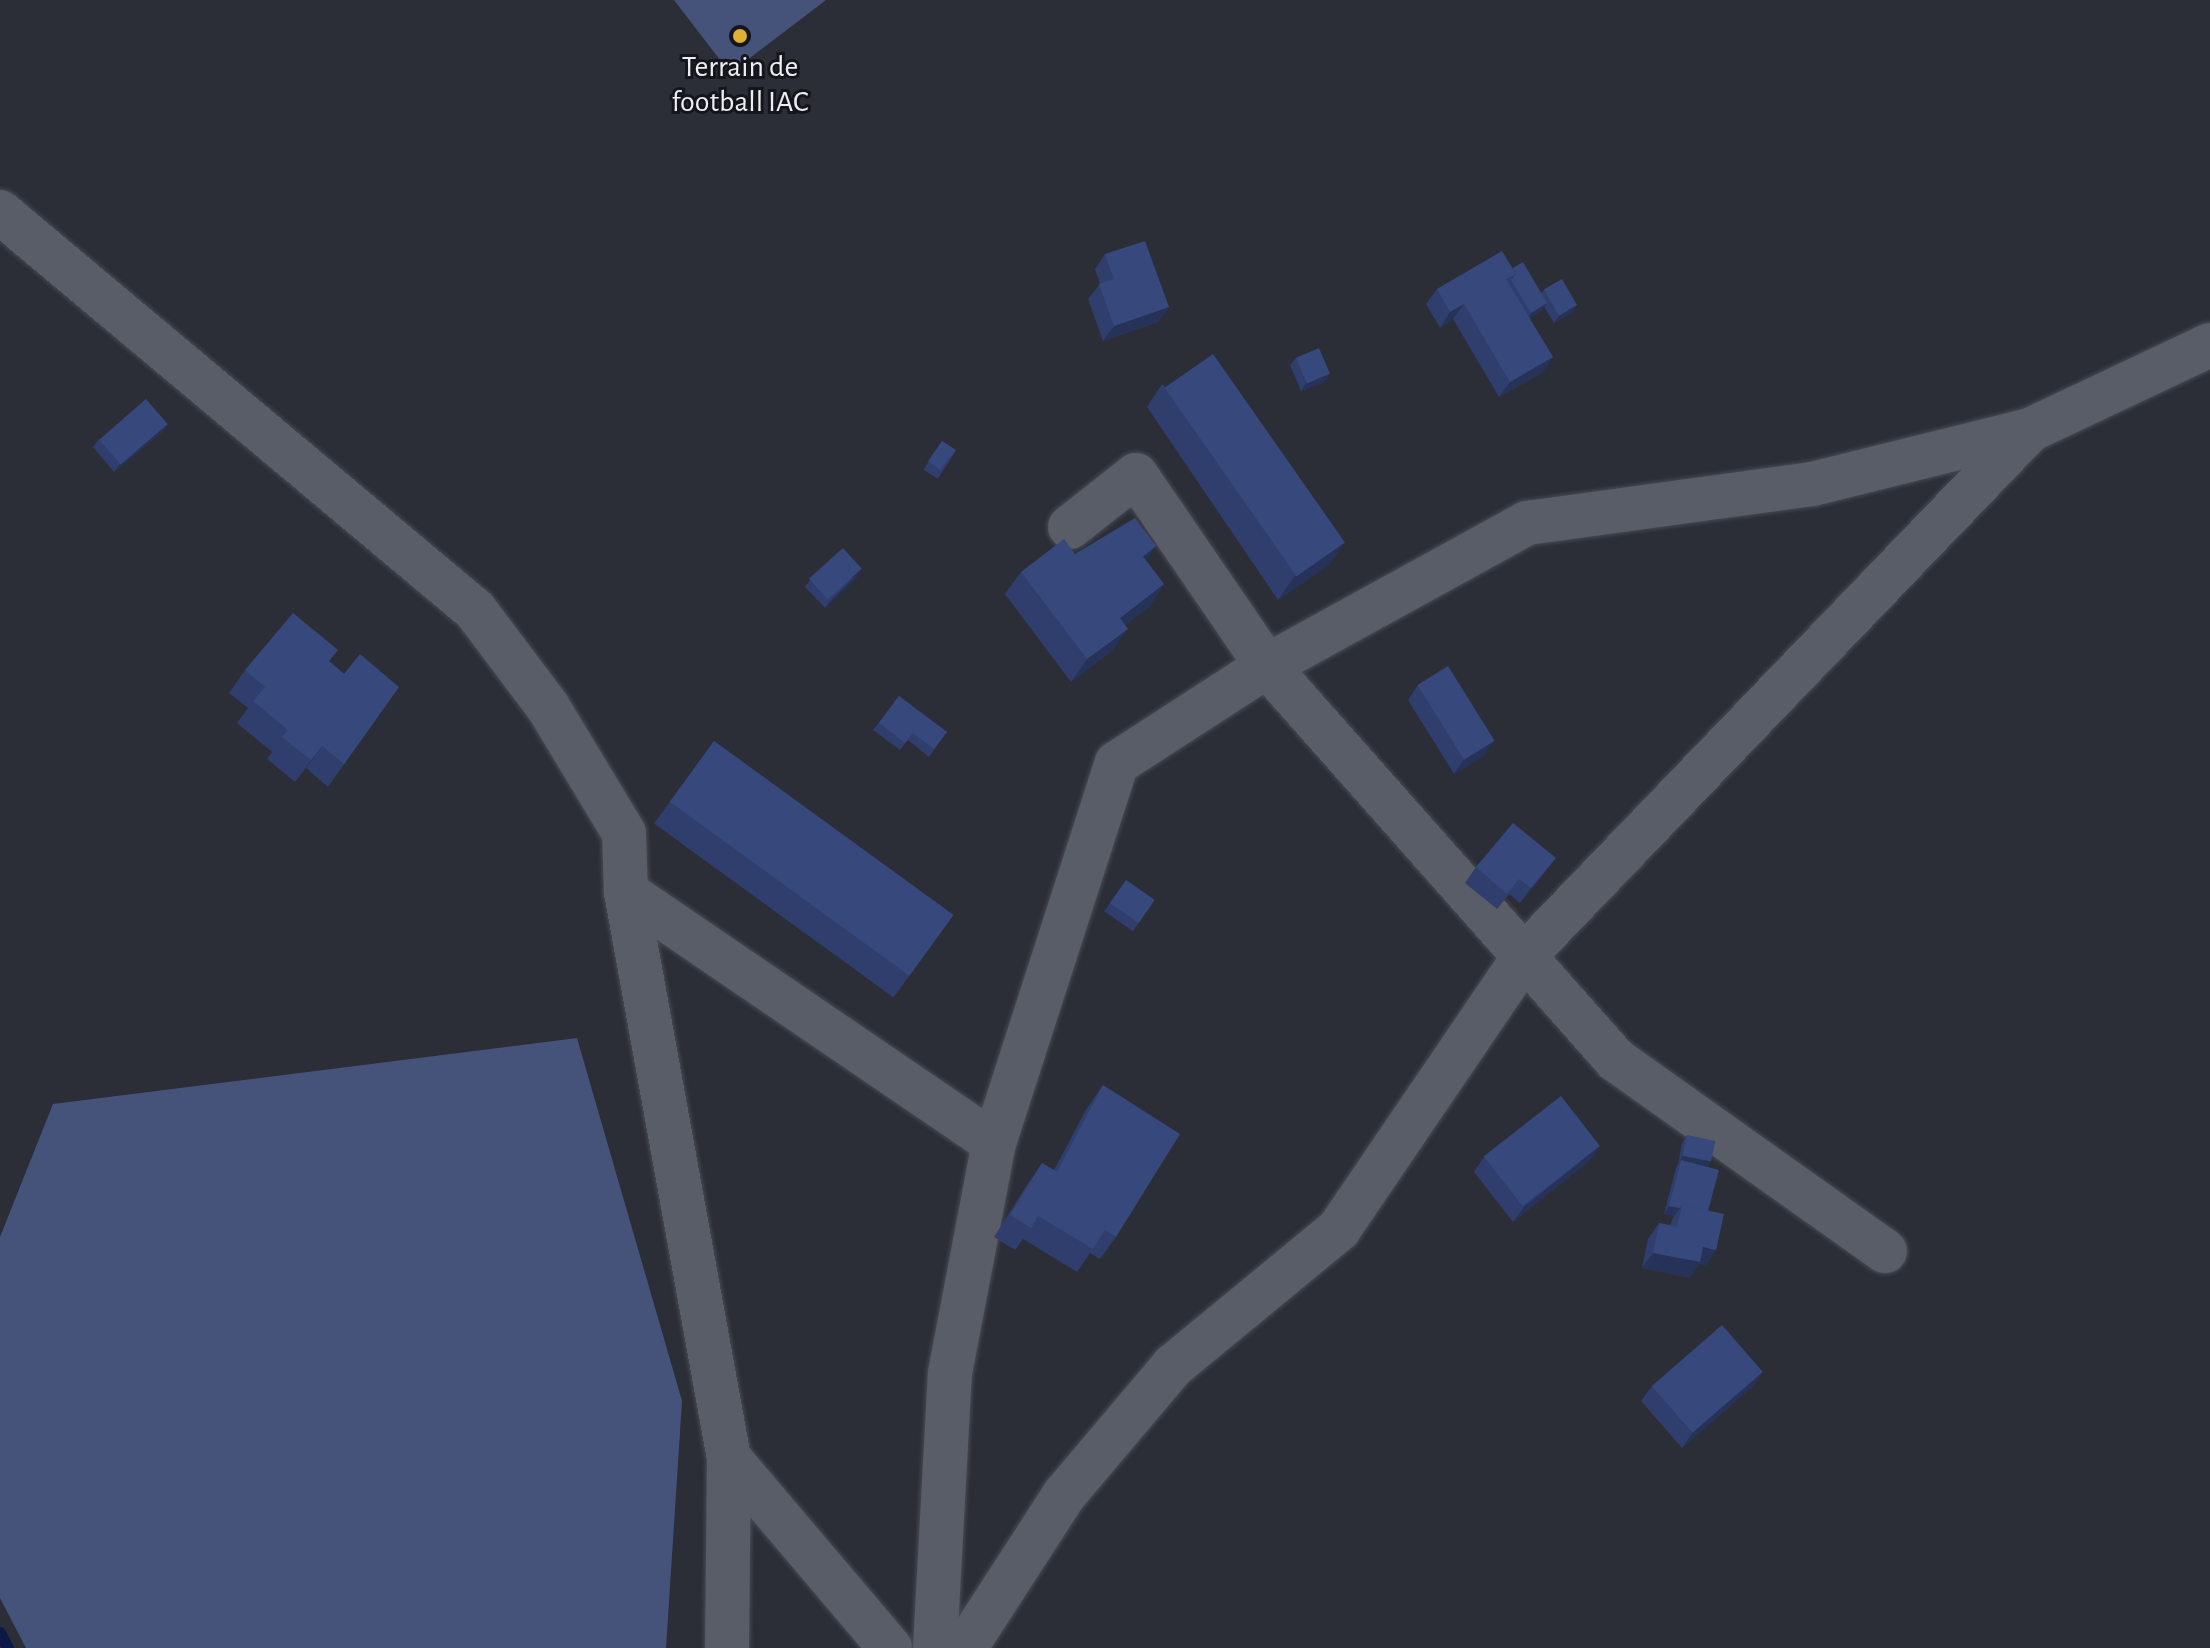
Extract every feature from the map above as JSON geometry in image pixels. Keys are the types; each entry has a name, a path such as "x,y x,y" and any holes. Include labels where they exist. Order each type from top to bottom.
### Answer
{"street":[{"path":"0,212 475,610 548,707 624,833 626,892 729,1458 727,1648"},
{"path":"935,1648 950,1373 994,1143 1117,763 1267,666 1527,523 1812,484 2030,430 2210,345"},
{"path":"965,1648 1064,1495 1173,1366 1339,1229 1525,955 2030,430"},
{"path":"1070,527 1136,475 1267,666 1616,1060 1885,1251"},
{"path":"626,892 994,1143"},
{"path":"729,1458 890,1648"}],"shaded area":[{"name":"Terrain de football IAC","path":"674,0 826,0 730,73"},
{"path":"577,1038 682,1401 666,1648 26,1648 0,1598 0,1237 53,1104"}],"building":[{"path":"1145,241 1169,307 1114,326 1099,284 1114,279 1105,254"},
{"path":"1502,251 1516,274 1506,279 1553,357 1510,382 1464,304 1450,312 1437,289"},
{"path":"1523,262 1547,303 1531,313 1511,280 1516,274 1513,268"},
{"path":"1562,279 1577,305 1559,315 1544,290"},
{"path":"1319,348 1330,374 1307,384 1296,358"},
{"path":"1213,354 1345,542 1297,576 1165,388"},
{"path":"146,399 168,424 121,465 99,440"},
{"path":"942,441 956,450 940,470 928,461"},
{"path":"1135,518 1156,546 1143,557 1164,584 1120,618 1128,629 1087,659 1021,572 1064,539 1075,554"},
{"path":"843,548 862,569 828,600 809,579"},
{"path":"293,613 338,650 329,661 344,674 360,654 399,687 344,764 322,746 311,760 282,737 288,730 253,701 265,687 245,670"},
{"path":"1448,666 1495,741 1464,760 1417,685"},
{"path":"899,696 947,732 934,749 913,733 905,743 879,723"},
{"path":"714,741 953,915 909,976 670,802"},
{"path":"1513,823 1556,858 1531,888 1519,879 1507,894 1476,867"},
{"path":"1126,880 1155,900 1139,923 1110,903"},
{"path":"1103,1085 1180,1134 1116,1237 1105,1230 1093,1249 1038,1216 1031,1228 1010,1215 1042,1163 1057,1172"},
{"path":"1561,1096 1600,1146 1523,1206 1484,1156"},
{"path":"1687,1135 1715,1141 1711,1162 1683,1156"},
{"path":"1681,1160 1719,1170 1708,1211 1682,1205 1680,1208 1669,1206"},
{"path":"1682,1205 1724,1214 1716,1250 1703,1247 1700,1262 1653,1253 1659,1223 1677,1227"},
{"path":"1722,1325 1763,1372 1692,1433 1652,1386"}],"waterway":[{"path":"0,1633 8,1648"}],"place":[{"name":"Terrain de football IAC","path":"740,36"}]}
